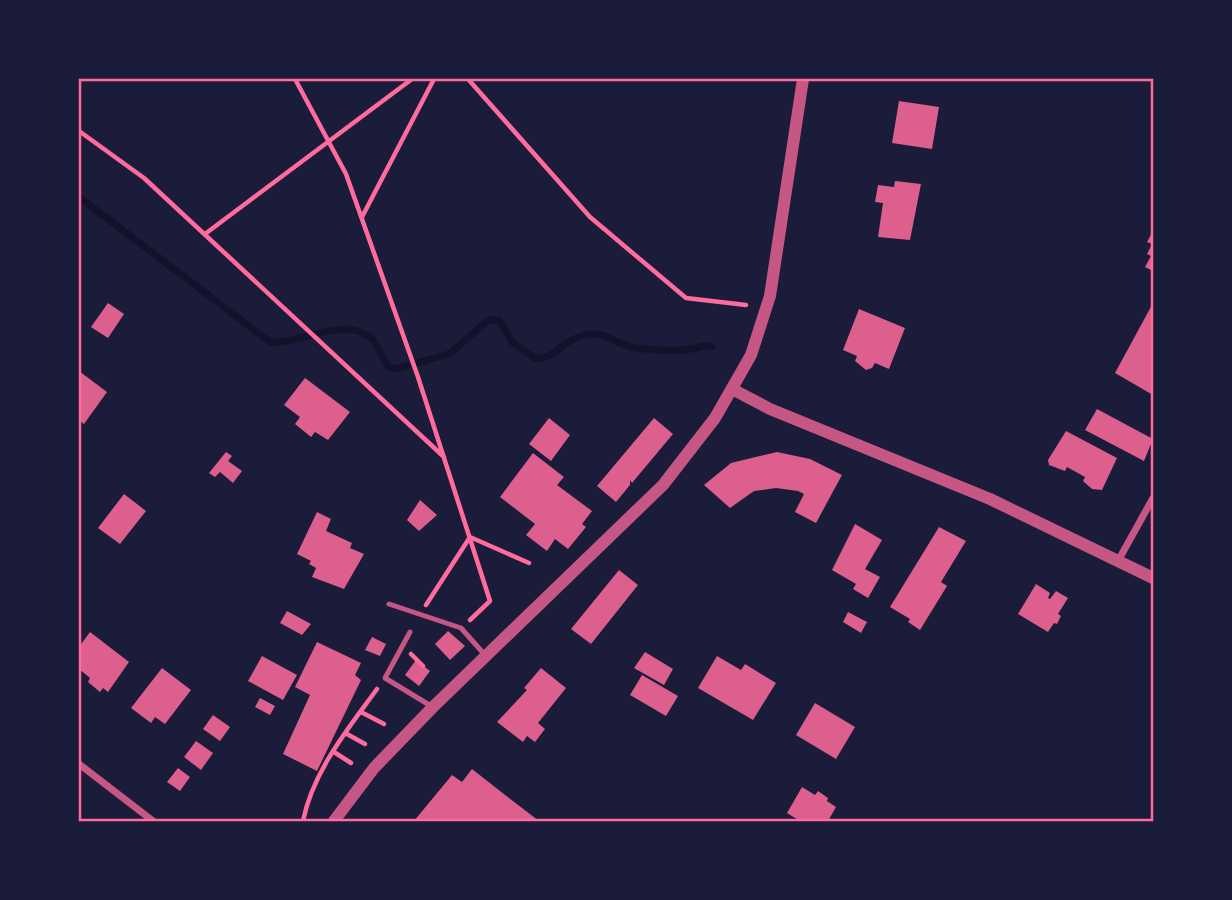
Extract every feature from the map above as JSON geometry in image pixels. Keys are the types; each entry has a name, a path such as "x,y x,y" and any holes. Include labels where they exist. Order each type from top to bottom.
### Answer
{"street":[{"path":"334,821 373,768 663,485 715,418 751,355 769,296 803,79"},
{"path":"733,389 770,409 990,499 1153,578"},
{"path":"1118,561 1153,498"},
{"path":"79,764 153,821"}],"lane":[{"path":"389,604 461,628 486,657"},
{"path":"410,632 385,678 417,694 433,707"}],"path":[{"path":"295,79 330,139 361,218 445,457 490,601 461,628"},
{"path":"205,234 412,79"},
{"path":"361,218 434,79"},
{"path":"468,79 590,217 685,298 746,304"},
{"path":"79,131 144,178 445,457"},
{"path":"470,537 529,563"},
{"path":"419,616 470,537"},
{"path":"303,821 308,799 334,752 385,678"},
{"path":"361,712 384,724"},
{"path":"347,734 365,744"},
{"path":"334,752 351,763"}],"building":[{"path":"899,101 939,107 932,149 892,143"},
{"path":"895,181 921,184 910,240 878,237 883,203 875,202 878,185 894,187"},
{"path":"1153,231 1153,271 1145,267 1151,256 1147,254 1152,244 1147,242"},
{"path":"108,303 124,314 108,338 91,327"},
{"path":"1153,303 1153,395 1115,373"},
{"path":"859,309 905,328 889,369 875,363 872,368 866,370 855,361 857,356 843,350"},
{"path":"79,371 107,392 84,424 79,420"},
{"path":"305,378 350,412 328,440 315,432 311,437 295,424 300,417 284,405"},
{"path":"1097,409 1153,439 1144,461 1085,430"},
{"path":"549,418 570,435 551,461 529,444"},
{"path":"654,418 673,434 632,483 630,480 630,485 616,502 597,486"},
{"path":"1066,431 1117,458 1102,490 1092,489 1083,481 1085,477 1067,467 1065,471 1049,465 1048,460"},
{"path":"226,452 232,456 228,461 242,471 233,483 220,472 215,477 209,473"},
{"path":"777,452 810,459 842,475 816,523 795,512 804,494 798,491 776,488 754,491 730,508 704,485 731,463"},
{"path":"533,453 564,477 557,485 592,511 582,524 586,527 568,549 555,539 547,551 526,535 535,524 500,497"},
{"path":"124,494 146,511 120,544 98,528"},
{"path":"420,500 437,515 419,531 407,520"},
{"path":"317,512 331,519 326,531 352,543 350,548 364,554 344,589 312,577 316,568 309,564 311,561 297,554"},
{"path":"855,524 882,540 865,569 880,577 868,598 853,589 856,584 832,570"},
{"path":"939,527 966,541 941,582 947,586 920,630 908,622 910,619 890,607"},
{"path":"619,570 638,585 591,644 571,629"},
{"path":"1036,584 1050,593 1050,599 1056,591 1068,598 1058,614 1061,616 1057,624 1054,623 1048,632 1018,614"},
{"path":"287,611 311,624 302,635 280,623"},
{"path":"848,612 867,622 861,633 843,622"},
{"path":"448,631 465,646 450,660 435,644"},
{"path":"90,632 129,662 108,692 103,688 100,692 88,682 90,678 79,669 79,647"},
{"path":"372,637 386,644 380,656 365,650"},
{"path":"317,642 361,663 355,675 361,680 317,771 283,754 310,695 295,687"},
{"path":"645,652 673,669 664,685 634,668"},
{"path":"262,656 297,675 283,700 248,681"},
{"path":"717,656 741,670 745,664 776,683 753,720 698,688"},
{"path":"416,660 430,671 419,686 405,675"},
{"path":"162,668 191,690 165,724 155,717 151,723 131,708"},
{"path":"541,668 566,688 538,723 545,729 535,742 527,736 523,742 497,722 527,690 524,688"},
{"path":"642,675 678,696 666,716 630,695"},
{"path":"260,698 275,706 270,715 255,707"},
{"path":"815,703 855,727 836,759 796,735"},
{"path":"213,715 230,727 220,741 203,729"},
{"path":"196,741 213,753 201,770 184,757"},
{"path":"178,768 190,777 180,791 167,782"},
{"path":"472,769 539,821 414,821 452,775 462,782"},
{"path":"802,787 815,795 818,791 836,807 828,821 800,821 787,813"}],"waterway":[{"path":"79,197 270,342 350,329 362,332 372,339 389,367 395,369 449,354 489,320 499,320 513,343 536,359 549,356 573,340 589,334 603,335 627,346 642,349 712,347"}]}
